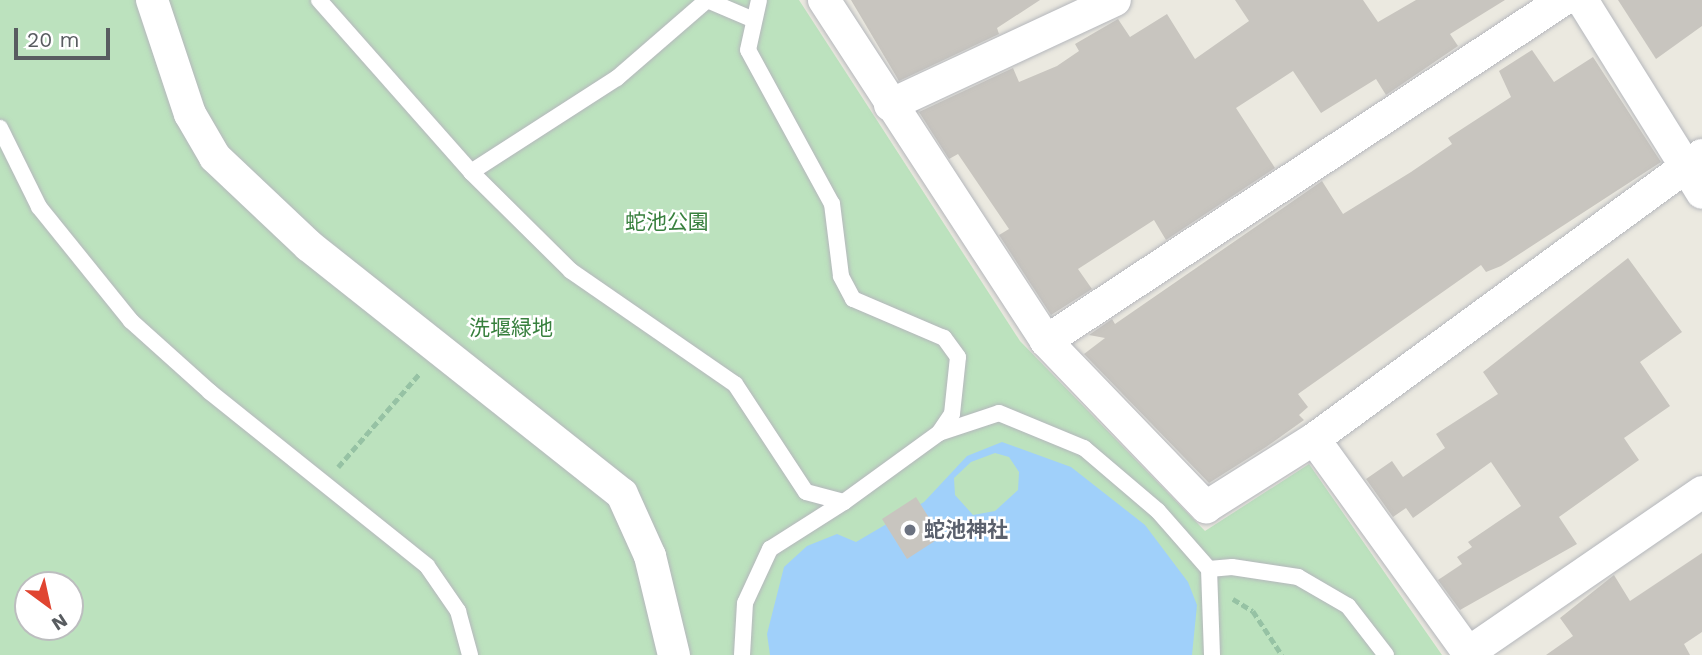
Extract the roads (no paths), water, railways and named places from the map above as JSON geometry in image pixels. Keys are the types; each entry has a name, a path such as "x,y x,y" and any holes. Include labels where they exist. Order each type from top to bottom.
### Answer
{"street":[{"path":"152,0 190,114 215,157 309,246 622,494 650,556 674,655"},
{"path":"824,0 1046,341 1206,507 1314,439 1693,160"},
{"path":"890,105 1115,0"},
{"path":"1046,341 1563,0"},
{"path":"1582,0 1693,160 1702,193"},
{"path":"1314,439 1469,654 1702,492"}],"lane":[{"path":"319,0 471,172 571,271 736,384 806,492 844,502"},
{"path":"471,172 617,78 707,0 754,20"},
{"path":"759,0 748,50 832,204 841,276 853,299 944,338 958,357 951,414 939,433"},
{"path":"0,128 38,207 131,321 323,483 428,566 457,611 470,655"},
{"path":"742,655 745,603 770,549 844,502 939,433 999,413 1084,448 1158,511 1209,569 1212,655"},
{"path":"1209,569 1232,566 1298,578 1348,606 1386,655"}],"water":[{"path":"1002,442 1071,467 1145,525 1188,582 1197,605 1192,655 770,655 767,634 784,567 807,546 837,534 856,542 924,502 967,456","holes":["995,453 1009,457 1019,472 1018,490 995,511 973,515 955,495 954,478 971,462"]}],"place":[{"name":"蛇池神社","path":"910,530"}],"park label":[{"name":"蛇池公園","path":"667,222"},
{"name":"洗堰緑地","path":"511,328"}]}
